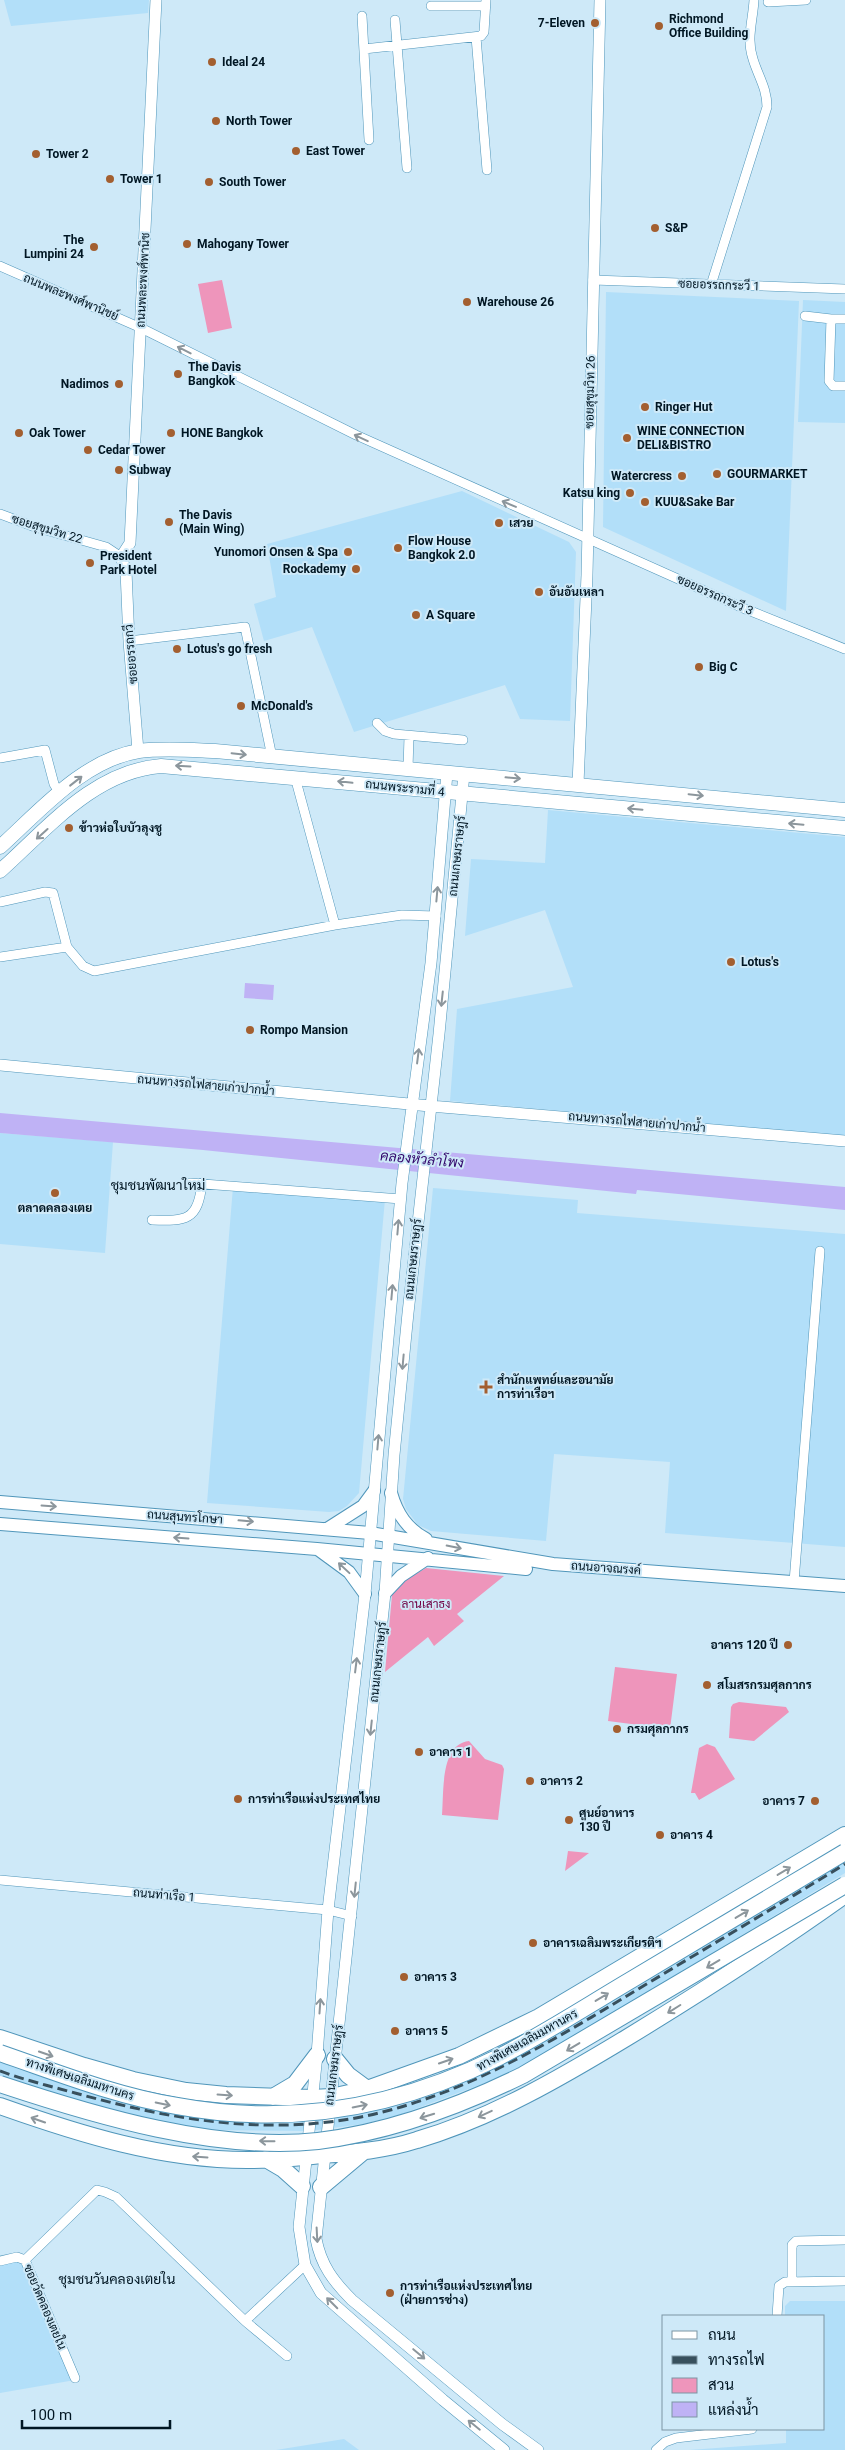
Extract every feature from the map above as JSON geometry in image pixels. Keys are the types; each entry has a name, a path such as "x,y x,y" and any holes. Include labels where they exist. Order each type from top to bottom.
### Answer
{"highway":[{"path":"0,2038 117,2076 186,2091 312,2098 331,2097 367,2089 459,2056 540,2018 845,1834"},
{"name":"ทางพิเศษเฉลิมมหานคร","path":"0,2053 122,2095 178,2107 238,2113 279,2114 318,2112 393,2100 433,2086 500,2057 845,1852"},
{"path":"0,2084 109,2118 166,2131 231,2140 317,2141 398,2126 472,2099 523,2075 845,1885"},
{"path":"0,2106 77,2133 182,2155 247,2160 306,2157 364,2152 415,2141 459,2126 529,2094 678,2007 845,1895"},
{"path":"273,2096 295,2084 317,2055"},
{"path":"335,2059 348,2075 367,2089"},
{"path":"321,2187 364,2152"},
{"path":"266,2159 283,2168 302,2186"}],"main road":[{"name":"ถนนพระรามที่ 4","path":"0,847 60,794 96,766 138,751 182,750 272,757 845,810"},
{"name":"ถนนพระรามที่ 4","path":"0,871 92,791 126,772 142,767 182,766 462,794 845,828"},
{"path":"327,1529 363,1506 374,1491"},
{"path":"391,1493 396,1509 406,1524 434,1543"},
{"name":"ถนนสุนทรโกษา","path":"0,1502 370,1533"},
{"name":"ถนนสุนทรโกษา","path":"0,1524 368,1554"},
{"name":"ถนนอาจณรงค์","path":"370,1533 553,1564 845,1586"},
{"path":"317,1549 349,1572 365,1594"},
{"name":"ถนนอาจณรงค์","path":"368,1554 428,1558 562,1573 845,1594"},
{"path":"385,1593 401,1576 428,1558"}],"street":[{"name":"ถนนพละพงศ์พานิช","path":"121,557 130,543 156,0"},
{"name":"ซอยสุขุมวิท 26","path":"578,784 587,575 586,537 600,0"},
{"path":"711,285 767,107 767,96 752,58 749,39 754,0"},
{"path":"768,2 806,0"},
{"path":"364,49 476,37 484,32 486,3 432,6"},
{"path":"362,16 369,140"},
{"path":"395,20 407,168"},
{"path":"476,37 487,170"},
{"name":"ถนนพละพงศ์พานิชย์","path":"0,266 141,328 356,435 586,537"},
{"name":"ซอยอรรถกระวี 1","path":"593,280 845,289"},
{"path":"805,316 845,319"},
{"path":"831,319 829,381 833,386 845,386"},
{"name":"ซอยสุขุมวิท 22","path":"0,514 106,547 121,557"},
{"name":"ซอยอรรถกระวี 3","path":"586,537 743,608 845,650"},
{"name":"ซอยอรรถกวี","path":"121,557 126,571 129,641 138,751"},
{"path":"129,641 245,627 272,757"},
{"path":"377,723 389,733 463,740"},
{"path":"408,769 409,736"},
{"path":"0,758 45,750 54,784 60,794"},
{"name":"ถนนเกษมราษฎร์","path":"447,773 436,916 402,1183 365,1594 328,1910 317,2055 299,2227 305,2265 312,2280 333,2305 504,2450"},
{"name":"ถนนเกษมราษฎร์","path":"464,774 446,964 408,1313 391,1493 385,1593 316,2239 319,2255 332,2279 352,2300 502,2424 538,2450"},
{"path":"295,777 335,925"},
{"path":"0,902 45,892 53,894 67,947 83,966 94,971 335,925 402,915 436,916"},
{"path":"0,957 67,947"},
{"path":"431,963 446,964"},
{"name":"ถนนทางรถไฟสายเก่าปากน้ำ","path":"0,1065 430,1106 845,1141"},
{"path":"190,1183 401,1198"},
{"path":"152,1220 179,1220 192,1214 200,1202 202,1183"},
{"path":"794,1582 820,1251"},
{"path":"390,1312 408,1313"},
{"name":"ถนนท่าเรือ 1","path":"0,1880 328,1910 352,1916"},
{"path":"25,2260 97,2190 105,2192 116,2197 245,2321 287,2356"},
{"path":"792,2282 792,2245 796,2242 845,2240"},
{"name":"ซอยวัดคลองเตยใน","path":"0,2261 17,2257 25,2260 75,2378"},
{"path":"245,2321 305,2265"},
{"path":"776,2315 779,2286 785,2282 845,2281"},
{"path":"656,2450 665,2442 676,2438 744,2430"}],"shaded area":[{"path":"4,0 149,0 148,13 11,26"},
{"path":"606,292 799,301 786,611 603,527"},
{"path":"803,300 845,302 845,423 798,422"},
{"name":"A Square","path":"462,491 569,542 576,552 570,721 520,719 505,685 354,732 312,627 264,641 254,604 276,597 267,544"},
{"path":"548,810 845,837 845,1136 450,1101 457,1009 573,987 545,910 465,936 471,859 545,863"},
{"name":"ตลาดคลองเตย","path":"0,1133 113,1142 105,1253 0,1244"},
{"path":"233,1187 385,1199 359,1493 347,1506 339,1511 329,1512 207,1503"},
{"path":"433,1188 578,1200 577,1213 845,1234 845,1547 665,1533 670,1462 554,1454 546,1541 431,1531 418,1525 406,1509 403,1499"},
{"path":"845,1856 845,1873 548,2052 498,2078 402,2114 363,2124 310,2131 219,2130 179,2126 134,2116 0,2078 0,2062 26,2072 109,2095 220,2115 431,2089"},
{"path":"21,2255 75,2380 0,2393 0,2261"},
{"path":"790,2301 845,2301 845,2450 689,2450 786,2443 786,2430 825,2430 825,2315 785,2315 785,2306"},
{"path":"344,2439 359,2450 276,2450"}],"green space":[{"path":"222,280 232,328 208,333 198,284"},
{"name":"ลานเสาธง","path":"426,1568 504,1576 457,1614 464,1621 434,1646 428,1637 385,1672 392,1595 407,1579"},
{"path":"615,1667 677,1674 670,1729 608,1721"},
{"path":"739,1702 786,1707 789,1712 754,1741 729,1738 731,1707"},
{"path":"469,1741 485,1759 502,1765 504,1769 498,1820 442,1815 445,1770 448,1760 460,1744"},
{"path":"707,1744 715,1747 735,1779 699,1800 695,1793 691,1793 699,1748"},
{"path":"568,1851 589,1853 565,1871"}],"water":[{"path":"245,983 274,985 273,1000 244,998"},
{"name":"คลองหัวลำโพง","path":"0,1113 845,1187 845,1210 637,1190 636,1194 203,1150 0,1133"}],"railway":[{"path":"0,2071 37,2083 110,2102 181,2117 217,2122 289,2125 361,2117 399,2108 471,2081 540,2047 845,1864"}],"place":[{"name":"7-Eleven","path":"595,23"},
{"name":"Richmond Office Building","path":"659,26"},
{"name":"Ideal 24","path":"212,62"},
{"name":"North Tower","path":"216,121"},
{"name":"East Tower","path":"296,151"},
{"name":"Tower 2","path":"36,154"},
{"name":"Tower 1","path":"110,179"},
{"name":"South Tower","path":"209,182"},
{"name":"S&P","path":"655,228"},
{"name":"Mahogany Tower","path":"187,244"},
{"name":"The Lumpini 24","path":"94,247"},
{"name":"Warehouse 26","path":"467,302"},
{"name":"The Davis Bangkok","path":"178,374"},
{"name":"Nadimos","path":"119,384"},
{"name":"Ringer Hut","path":"645,407"},
{"name":"Oak Tower","path":"19,433"},
{"name":"HONE Bangkok","path":"171,433"},
{"name":"WINE CONNECTION DELI&BISTRO","path":"627,438"},
{"name":"Cedar Tower","path":"88,450"},
{"name":"Subway","path":"119,470"},
{"name":"GOURMARKET","path":"717,474"},
{"name":"Watercress","path":"682,476"},
{"name":"Katsu king","path":"630,493"},
{"name":"KUU&Sake Bar","path":"645,502"},
{"name":"The Davis (Main Wing)","path":"169,522"},
{"name":"เสวย","path":"499,523"},
{"name":"Flow House Bangkok 2.0","path":"398,548"},
{"name":"Yunomori Onsen & Spa","path":"348,552"},
{"name":"President Park Hotel","path":"90,563"},
{"name":"Rockademy","path":"356,569"},
{"name":"อันอันเหลา","path":"539,592"},
{"name":"A Square","path":"416,615"},
{"name":"Lotus's go fresh","path":"177,649"},
{"name":"Big C","path":"699,667"},
{"name":"McDonald's","path":"241,706"},
{"name":"ข้าวห่อใบบัวลุงชู","path":"69,828"},
{"name":"Lotus's","path":"731,962"},
{"name":"Rompo Mansion","path":"250,1030"},
{"name":"ตลาดคลองเตย","path":"55,1193"},
{"name":"สำนักแพทย์และอนามัย การท่าเรือฯ","path":"486,1387"},
{"name":"อาคาร 120 ปี","path":"788,1645"},
{"name":"สโมสรกรมศุลกากร","path":"707,1685"},
{"name":"กรมศุลกากร","path":"617,1729"},
{"name":"อาคาร 1","path":"419,1752"},
{"name":"อาคาร 2","path":"530,1781"},
{"name":"การท่าเรือแห่งประเทศไทย","path":"238,1799"},
{"name":"อาคาร 7","path":"815,1801"},
{"name":"ศูนย์อาหาร 130 ปี","path":"569,1820"},
{"name":"อาคาร 4","path":"660,1835"},
{"name":"อาคารเฉลิมพระเกียรติฯ","path":"533,1943"},
{"name":"อาคาร 3","path":"404,1977"},
{"name":"อาคาร 5","path":"395,2031"},
{"name":"การท่าเรือแห่งประเทศไทย (ฝ่ายการช่าง)","path":"390,2293"}],"district":[{"name":"ชุมชนพัฒนาใหม่","path":"158,1185"},
{"name":"ชุมชนวันคลองเตยใน","path":"117,2279"}]}
